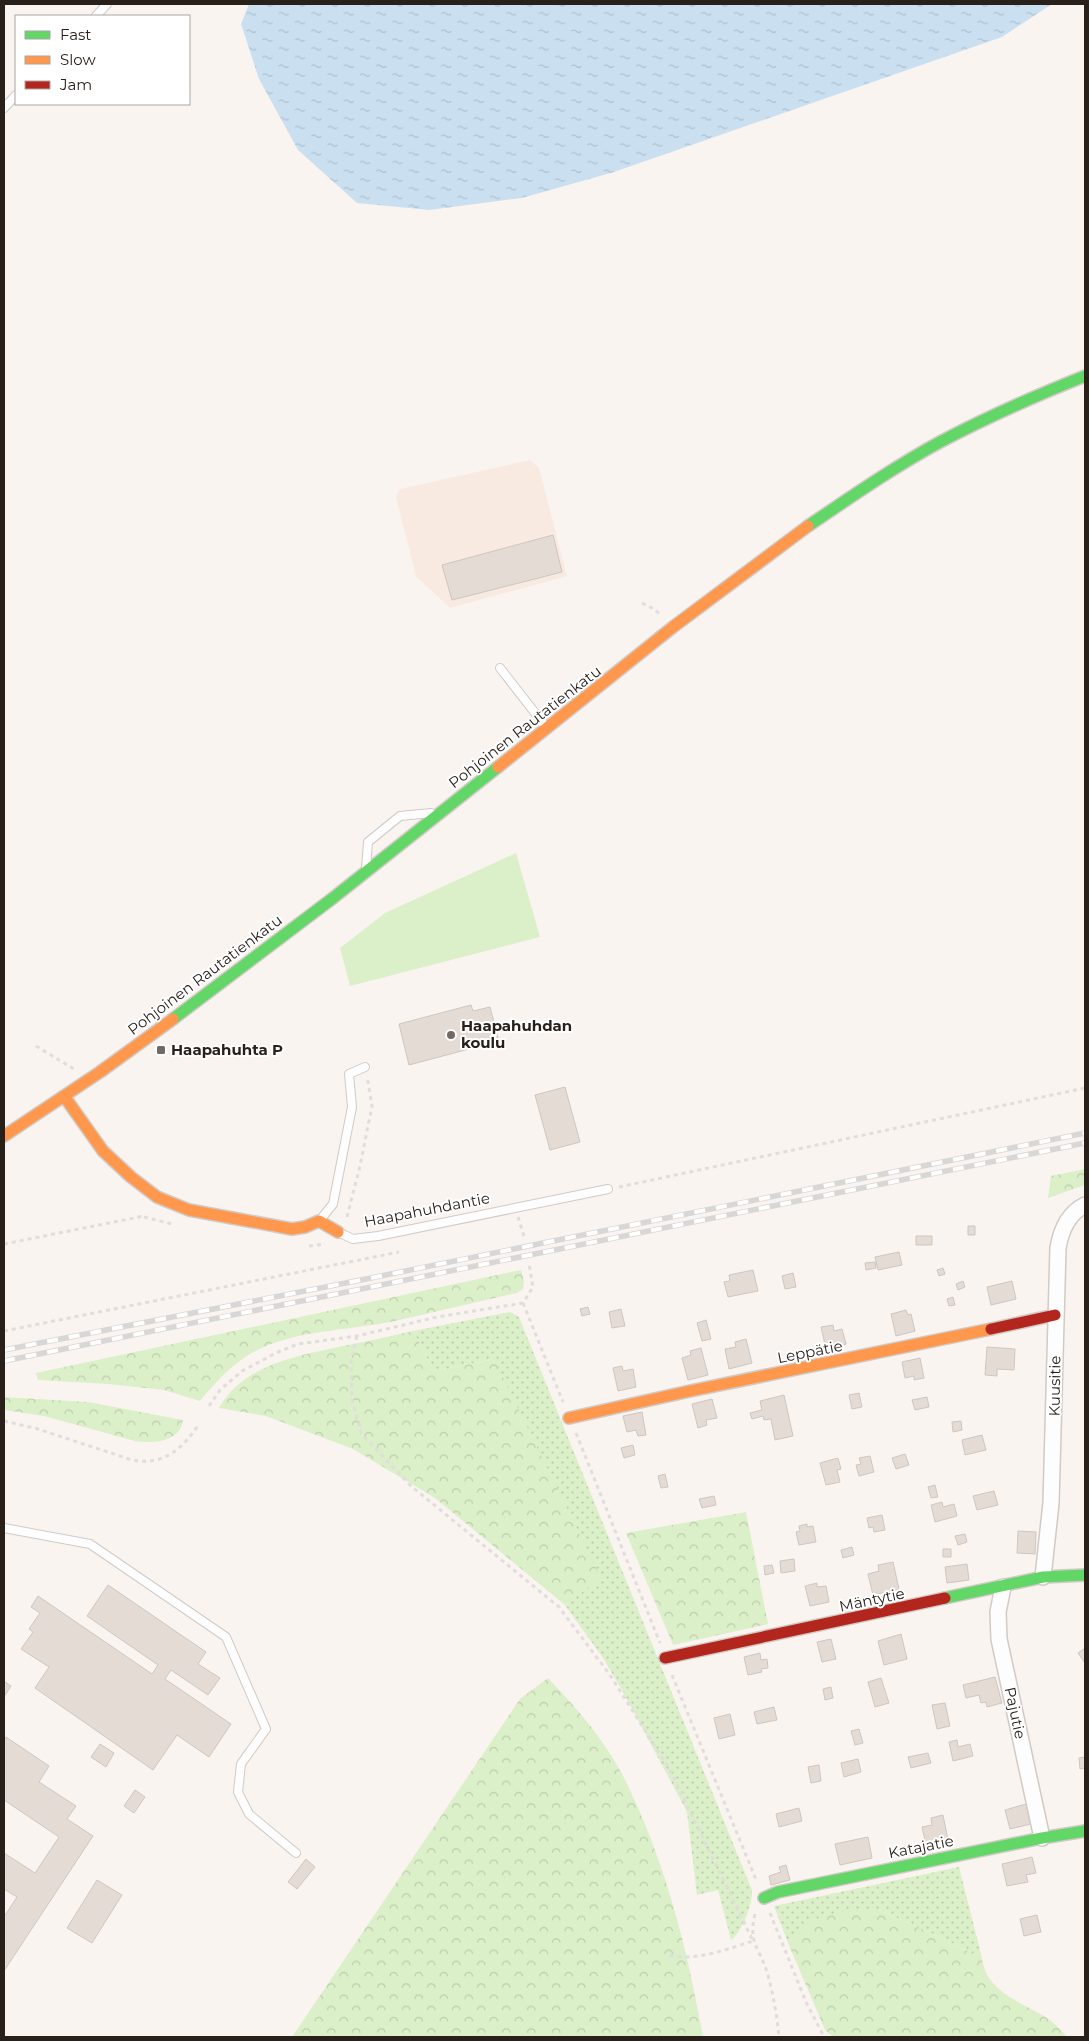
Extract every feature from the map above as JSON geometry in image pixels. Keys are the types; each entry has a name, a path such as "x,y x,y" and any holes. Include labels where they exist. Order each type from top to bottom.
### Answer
{"street":[{"name":"Pohjoinen Rautatienkatu","path":"4,1136 90,1078 211,991 366,872 674,627 808,525 890,471 966,428 1019,403 1085,376"},
{"path":"64,1096 103,1151 131,1177 157,1197 189,1210 292,1230 319,1222"},
{"name":"Kuusitie","path":"1043,1577 1052,1486 1060,1234 1070,1217 1085,1205"},
{"name":"Haapahuhdantie","path":"319,1222 338,1232"},
{"name":"Leppätie","path":"569,1418 648,1399 937,1342 1056,1315"},
{"name":"Mäntytie","path":"665,1658 1043,1577 1085,1575"},
{"name":"Pajutie","path":"1003,1587 998,1612 999,1639 1042,1838"},
{"name":"Katajatie","path":"764,1898 778,1892 1042,1838 1085,1831"}],"lane":[{"path":"97,15 107,4"},
{"path":"4,108 15,96"},
{"path":"500,668 547,729"},
{"path":"366,872 368,842 400,816 440,812"},
{"path":"319,1222 333,1204 352,1107 349,1074 365,1067"},
{"name":"Haapahuhdantie","path":"338,1232 353,1238 378,1236 608,1189"},
{"path":"4,1528 90,1544 226,1637 266,1729 241,1764 238,1792 249,1814 296,1853"}],"path":[{"path":"36,1046 90,1078"},
{"path":"338,1232 346,1221 360,1166 372,1106 365,1067"},
{"path":"608,1189 1085,1088"},
{"path":"4,1244 144,1216 157,1197"},
{"path":"515,1207 524,1236"},
{"path":"4,1331 399,1252"},
{"path":"209,1406 220,1390 235,1376 255,1362 298,1344 357,1336 437,1317 523,1303 533,1287 529,1264"},
{"path":"357,1336 350,1361 352,1400 361,1433 411,1486 559,1607 610,1675 670,1770 753,1941 767,1972 777,2016 779,2037"},
{"path":"4,1421 38,1429 145,1462 165,1457 179,1449 199,1424"},
{"path":"753,1941 752,1926 756,1911 764,1898"},
{"path":"666,1954 677,1958 706,1954 753,1941"}],"shaded area":[{"path":"530,460 539,468 567,576 450,608 416,576 396,497 398,492 400,489"}],"green space":[{"path":"516,853 540,937 350,986 340,948 385,913"},
{"path":"1085,1169 1085,1185 1048,1198 1051,1176"},
{"path":"521,1270 524,1281 523,1289 517,1293 390,1322 318,1332 266,1346 250,1354 229,1369 200,1401 164,1390 108,1384 38,1380 36,1373"},
{"path":"510,1312 519,1317 752,1890 751,1902 746,1917 739,1931 731,1940 718,1890 697,1895 687,1812 622,1690 603,1658 565,1605 600,1578 493,1359 434,1371 413,1331"},
{"path":"413,1331 434,1371 494,1359 601,1578 565,1605 435,1498 353,1449 266,1416 219,1408 229,1393 242,1382 256,1372 271,1365 287,1359"},
{"path":"4,1397 88,1402 183,1420 177,1433 165,1440 135,1441 44,1416 4,1410"},
{"path":"746,1512 768,1624 673,1645 626,1533"},
{"path":"548,1678 598,1735 615,1761 637,1805 672,1902 690,1969 703,2037 292,2037 520,1699"},
{"path":"959,1867 982,1958 879,1910 812,1920 788,1943 774,1906"},
{"path":"879,1910 982,1958 990,1979 997,1987 1014,2000 1047,2018 1067,2037 833,2037 825,2030 788,1943 812,1920 844,1911"}],"water":[{"path":"249,4 1052,4 1002,37 614,172 522,198 429,210 357,203 298,150 259,79 241,24"}],"building":[{"path":"553,535 562,572 452,600 442,565"},
{"path":"471,1005 473,1011 490,1007 499,1041 409,1065 399,1024"},
{"path":"565,1087 580,1142 550,1150 535,1095"},
{"path":"968,1226 975,1226 975,1235 968,1235"},
{"path":"916,1236 932,1236 932,1245 916,1245"},
{"path":"899,1252 902,1265 878,1270 875,1257"},
{"path":"875,1262 876,1268 866,1270 865,1263"},
{"path":"943,1268 945,1274 939,1276 937,1270"},
{"path":"753,1270 758,1291 728,1297 724,1282 730,1281 729,1275"},
{"path":"793,1273 796,1287 785,1289 782,1276"},
{"path":"963,1281 965,1287 958,1290 956,1284"},
{"path":"1012,1281 1016,1299 991,1305 987,1287"},
{"path":"953,1297 955,1305 949,1306 947,1299"},
{"path":"588,1307 590,1314 582,1316 580,1309"},
{"path":"621,1309 625,1326 612,1328 609,1312"},
{"path":"906,1310 908,1315 911,1314 915,1331 896,1336 891,1314"},
{"path":"706,1320 711,1339 702,1341 697,1323"},
{"path":"833,1325 834,1331 842,1329 846,1344 826,1349 821,1327"},
{"path":"746,1339 752,1363 729,1369 725,1349 736,1347 735,1342"},
{"path":"987,1347 1015,1349 1014,1370 997,1369 997,1376 985,1375"},
{"path":"701,1348 708,1375 688,1380 682,1358 691,1355 690,1351"},
{"path":"920,1358 924,1378 914,1380 914,1376 905,1378 902,1362"},
{"path":"622,1366 623,1371 633,1369 636,1387 618,1391 613,1368"},
{"path":"859,1393 862,1407 852,1409 849,1395"},
{"path":"784,1395 793,1436 775,1440 771,1419 764,1420 763,1416 752,1419 750,1413 762,1410 760,1401"},
{"path":"927,1397 929,1407 915,1410 912,1400"},
{"path":"712,1399 717,1418 706,1420 707,1425 698,1428 692,1404"},
{"path":"642,1412 646,1435 638,1436 636,1430 627,1432 623,1416"},
{"path":"961,1421 962,1430 953,1432 952,1422"},
{"path":"982,1435 986,1450 965,1455 962,1440"},
{"path":"633,1445 635,1455 624,1458 621,1448"},
{"path":"905,1454 909,1465 896,1469 892,1458"},
{"path":"870,1456 874,1472 859,1476 856,1465 861,1464 859,1458"},
{"path":"838,1458 841,1469 837,1470 840,1482 826,1485 820,1463"},
{"path":"665,1474 668,1487 661,1488 658,1476"},
{"path":"935,1485 938,1497 931,1498 928,1487"},
{"path":"994,1491 998,1505 977,1510 973,1496"},
{"path":"714,1496 716,1505 702,1508 699,1499"},
{"path":"942,1502 943,1507 954,1504 957,1516 935,1522 931,1505"},
{"path":"882,1515 885,1530 874,1532 873,1527 869,1528 867,1518"},
{"path":"807,1524 807,1527 813,1526 816,1542 799,1545 796,1532 800,1531 799,1526"},
{"path":"1018,1531 1036,1532 1035,1554 1017,1553"},
{"path":"965,1534 967,1542 958,1545 955,1536"},
{"path":"852,1547 854,1555 843,1558 841,1550"},
{"path":"943,1549 951,1549 951,1557 943,1557"},
{"path":"794,1559 795,1571 781,1573 780,1561"},
{"path":"893,1562 899,1589 873,1595 868,1574 879,1571 878,1565"},
{"path":"967,1564 969,1580 947,1583 945,1567"},
{"path":"772,1565 774,1573 765,1575 764,1566"},
{"path":"817,1583 817,1587 826,1586 829,1602 810,1606 805,1586"},
{"path":"108,1585 206,1652 198,1664 220,1678 208,1695 171,1670 165,1679 231,1724 209,1757 177,1735 153,1770 35,1688 49,1667 21,1649 33,1632 29,1629 40,1613 31,1607 38,1596 152,1674 158,1665 87,1616"},
{"path":"901,1634 907,1659 884,1665 878,1641"},
{"path":"831,1639 836,1659 822,1662 817,1642"},
{"path":"1085,1648 1085,1663 1078,1653"},
{"path":"760,1653 761,1660 767,1659 768,1668 761,1669 762,1672 748,1675 744,1657"},
{"path":"995,1677 1002,1703 987,1707 986,1702 981,1703 979,1695 966,1698 963,1685"},
{"path":"881,1678 889,1703 875,1707 868,1682"},
{"path":"4,1681 11,1686 4,1697"},
{"path":"831,1687 833,1698 825,1700 823,1689"},
{"path":"945,1703 950,1726 937,1729 932,1705"},
{"path":"774,1707 777,1720 757,1724 754,1712"},
{"path":"730,1714 735,1735 719,1739 714,1718"},
{"path":"859,1729 863,1743 855,1745 851,1731"},
{"path":"6,1737 49,1766 39,1782 76,1806 67,1819 93,1836 4,1971 4,1917 17,1897 4,1889 4,1853 35,1873 59,1837 4,1800 4,1740"},
{"path":"957,1740 958,1747 970,1744 973,1756 953,1761 949,1742"},
{"path":"100,1744 114,1753 106,1767 91,1757"},
{"path":"928,1753 931,1763 911,1768 908,1757"},
{"path":"1085,1757 1085,1768 1080,1769 1079,1758"},
{"path":"858,1759 861,1772 844,1777 841,1763"},
{"path":"819,1765 821,1781 811,1783 808,1767"},
{"path":"135,1790 145,1797 134,1813 124,1806"},
{"path":"1026,1804 1031,1824 1010,1829 1005,1810"},
{"path":"799,1808 802,1821 779,1827 776,1814"},
{"path":"943,1815 948,1840 926,1845 922,1827 932,1825 931,1818"},
{"path":"868,1837 872,1858 840,1865 835,1844"},
{"path":"1032,1857 1036,1873 1026,1875 1028,1882 1007,1886 1002,1864"},
{"path":"306,1859 315,1867 297,1889 288,1882"},
{"path":"786,1865 790,1880 771,1885 769,1876 781,1872 779,1867"},
{"path":"97,1880 122,1895 92,1943 67,1928"},
{"path":"1037,1915 1041,1932 1024,1936 1020,1919"}],"railway":[{"path":"4,1350 366,1279 1085,1133"},
{"path":"4,1361 1085,1143"}],"traffic: fast":[{"path":"808,526 889,472 940,442 1011,407 1085,376"},
{"path":"173,1019 333,898 498,767"},
{"path":"945,1598 1043,1577 1085,1575"},
{"path":"764,1898 778,1892 1042,1838 1085,1831"}],"traffic: slow":[{"path":"498,767 673,627 808,526"},
{"path":"4,1136 100,1072 173,1019"},
{"path":"64,1096 103,1151 131,1177 157,1197 189,1210 292,1229 305,1227 319,1221 338,1232"},
{"path":"569,1418 991,1329"}],"traffic: jam":[{"path":"991,1329 1055,1315"},
{"path":"665,1658 945,1598"}],"place":[{"name":"Haapahuhdan koulu","path":"451,1035"},
{"name":"Haapahuhta P","path":"161,1050"}]}
